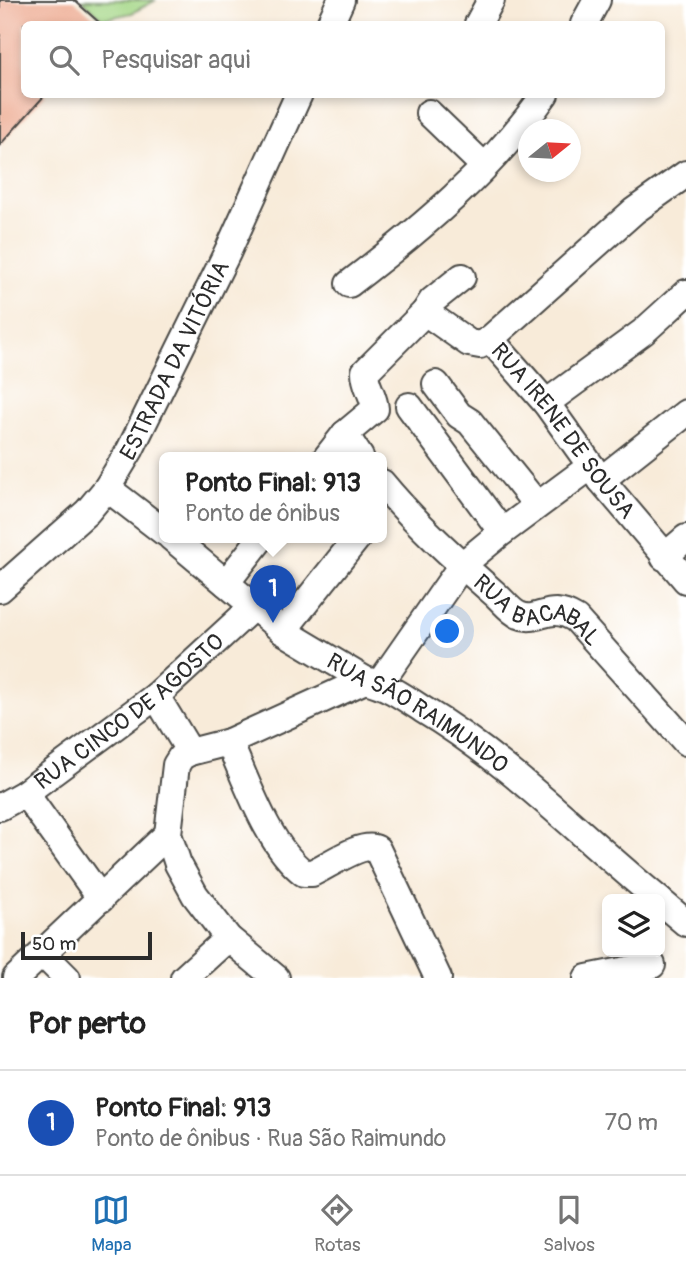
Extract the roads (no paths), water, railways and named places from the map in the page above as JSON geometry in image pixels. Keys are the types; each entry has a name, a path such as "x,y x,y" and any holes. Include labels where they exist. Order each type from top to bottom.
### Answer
{"street":[{"path":"331,21 341,0"},
{"path":"480,21 491,0"},
{"path":"586,21 597,0"},
{"name":"ESTRADA DA VITÓRIA","path":"0,589 87,512 107,488 130,450 228,251 297,98"},
{"path":"349,285 418,232 521,129 542,98"},
{"path":"430,111 484,166"},
{"path":"491,339 634,211 686,174"},
{"path":"331,452 345,435 375,409 374,398 365,383 365,372 425,312 432,300 462,277"},
{"path":"546,403 643,332 686,293"},
{"name":"RUA IRENE DE SOUSA","path":"425,312 469,343 480,345 491,339 546,403 596,473 686,580"},
{"path":"436,384 459,415 470,422 537,505"},
{"path":"409,406 502,532"},
{"path":"276,978 228,938 195,895 178,864 168,834 176,765 181,757 229,742 373,682 462,565 537,505 596,473 686,413"},
{"path":"345,435 357,452"},
{"path":"107,488 159,528"},
{"name":"RUA BACABAL","path":"387,497 520,616 535,617 552,611 565,612 576,619 686,742"},
{"path":"664,557 686,538"},
{"name":"RUA SÃO RAIMUNDO","path":"178,543 283,631 458,730 495,758 652,894"},
{"path":"226,583 257,543"},
{"path":"283,631 353,543"},
{"name":"RUA CINCO DE AGOSTO","path":"0,807 25,793 156,696 253,607"},
{"path":"156,696 190,752"},
{"path":"229,742 277,843 303,873 312,873 361,848 371,846 377,849 438,978"},
{"path":"25,793 101,899"},
{"path":"16,978 168,834"},
{"name":"RUA SÃO RAIMUNDO","path":"665,905 686,923"},
{"path":"184,978 228,938"},
{"path":"43,954 67,978"},
{"path":"587,978 652,965"}],"place":[{"name":"Ponto Final: 913","path":"273,623"}]}
